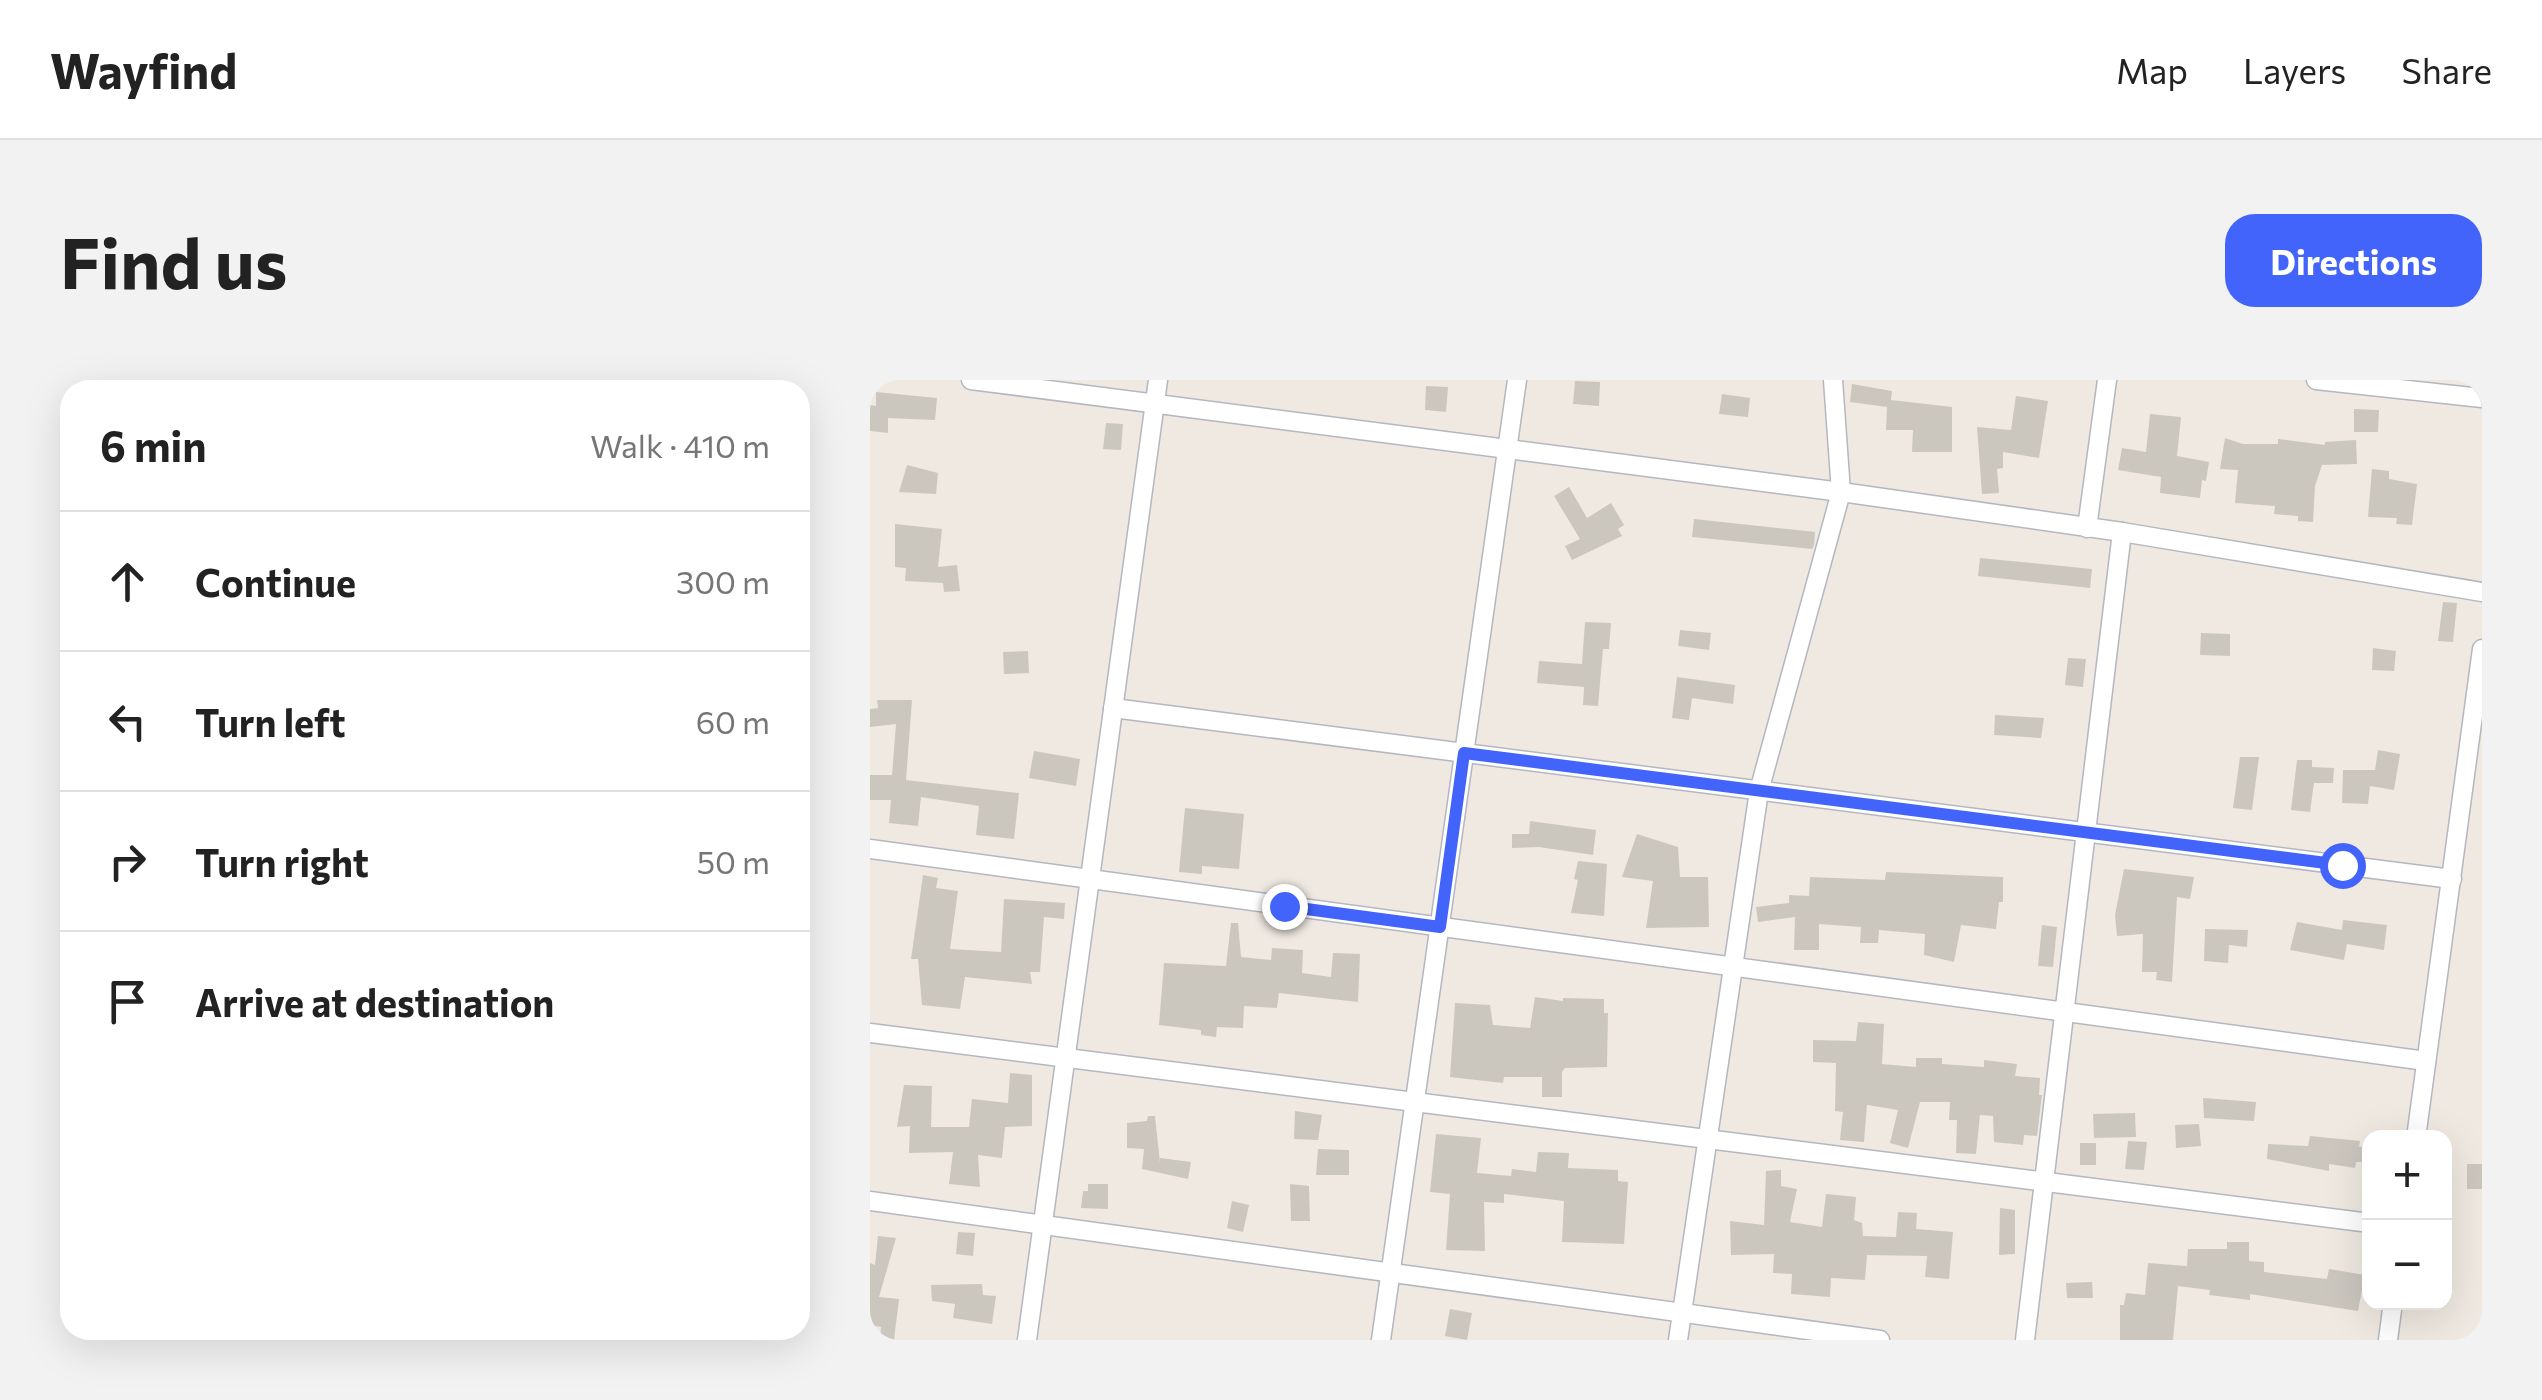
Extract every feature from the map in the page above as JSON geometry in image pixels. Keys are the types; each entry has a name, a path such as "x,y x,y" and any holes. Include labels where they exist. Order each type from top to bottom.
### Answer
{"street":[{"path":"972,380 1841,492 2122,532 2482,592"},
{"path":"1027,1340 1158,380"},
{"path":"1381,1340 1517,380"},
{"path":"1678,1340 1759,790 1841,492 1833,380"},
{"path":"2087,528 2107,380"},
{"path":"2316,380 2482,398"},
{"path":"2024,1340 2122,532"},
{"path":"2417,1130 2482,649"},
{"path":"1113,708 2452,879"},
{"path":"870,849 2426,1062"},
{"path":"870,1034 2362,1223"},
{"path":"870,1201 1880,1340"},
{"path":"2388,1340 2392,1310"}],"building":[{"path":"1575,381 1600,382 1599,406 1573,404"},
{"path":"1852,384 1892,391 1891,400 1952,407 1952,452 1912,452 1913,430 1886,430 1887,407 1850,402"},
{"path":"1426,386 1448,387 1446,412 1425,410"},
{"path":"876,392 937,398 935,420 888,418 888,433 870,431 870,405 876,406"},
{"path":"1722,394 1750,398 1748,417 1719,414"},
{"path":"2016,396 2048,401 2039,458 2003,452 2003,468 1997,469 1999,493 1982,494 1977,427 2011,430"},
{"path":"2354,409 2379,410 2378,432 2354,432"},
{"path":"2150,414 2181,417 2177,456 2209,462 2200,498 2160,493 2161,477 2118,470 2122,448 2146,452"},
{"path":"1106,423 1123,424 1121,450 1103,449"},
{"path":"2225,438 2243,444 2278,444 2278,439 2325,445 2356,440 2357,464 2322,465 2315,486 2313,522 2298,521 2298,516 2274,514 2275,506 2235,503 2238,470 2220,469"},
{"path":"907,465 938,473 936,494 899,492"},
{"path":"2372,469 2389,471 2389,479 2417,484 2412,525 2396,524 2397,518 2368,517"},
{"path":"1569,487 1587,518 1611,503 1624,525 1618,529 1622,536 1572,560 1565,546 1580,539 1554,496"},
{"path":"1694,519 1815,532 1814,545 1812,549 1692,537"},
{"path":"895,524 942,529 938,567 957,565 960,591 944,592 943,583 905,581 906,568 895,567"},
{"path":"1980,558 2092,569 2090,588 1978,576"},
{"path":"2443,602 2457,603 2453,642 2438,641"},
{"path":"1585,622 1611,623 1609,649 1603,649 1598,706 1583,705 1584,687 1537,683 1539,661 1582,664"},
{"path":"1680,630 1711,633 1709,650 1678,646"},
{"path":"2201,633 2230,634 2230,656 2200,655"},
{"path":"2373,648 2396,651 2394,671 2372,670"},
{"path":"1028,651 1029,673 1004,674 1003,652"},
{"path":"2068,658 2086,659 2083,687 2065,685"},
{"path":"1677,677 1735,685 1733,704 1692,698 1689,720 1672,718"},
{"path":"877,700 912,700 906,780 1019,793 1014,839 976,835 979,806 921,797 918,826 889,823 891,800 870,800 870,775 892,775 896,724 870,727 870,709 878,708"},
{"path":"1995,715 2044,718 2041,738 1994,735"},
{"path":"2378,750 2400,754 2394,790 2370,786 2368,804 2342,803 2343,770 2375,770"},
{"path":"1034,751 1080,759 1076,786 1029,778"},
{"path":"2240,757 2259,757 2252,810 2233,808"},
{"path":"2297,760 2312,760 2312,767 2334,768 2333,783 2314,783 2310,812 2291,810"},
{"path":"1185,808 1244,814 1239,869 1202,866 1202,874 1179,872"},
{"path":"1530,821 1596,830 1593,855 1539,847 1512,848 1512,834 1529,834"},
{"path":"1637,834 1678,847 1680,877 1708,877 1709,927 1646,928 1653,881 1622,877"},
{"path":"1578,861 1607,864 1604,916 1571,913"},
{"path":"2124,869 2194,877 2190,899 2177,897 2172,982 2156,980 2157,972 2142,972 2143,934 2117,936 2115,915"},
{"path":"1886,872 2003,877 2003,902 1999,902 1996,929 1961,925 1954,962 1924,955 1925,934 1879,930 1878,943 1860,943 1861,927 1819,924 1819,950 1794,950 1795,917 1758,922 1756,907 1789,903 1789,895 1809,896 1810,877 1885,880"},
{"path":"923,875 938,878 936,888 958,891 950,949 1001,952 1004,899 1065,903 1064,919 1044,917 1040,972 1030,972 1032,984 965,977 960,1009 922,1005 918,959 911,959"},
{"path":"2343,920 2387,925 2384,950 2347,944 2344,960 2290,950 2297,922 2342,930"},
{"path":"1231,923 1238,923 1241,957 1271,960 1272,948 1303,950 1302,973 1331,977 1333,953 1360,954 1358,1002 1279,993 1277,1008 1244,1006 1243,1028 1217,1027 1216,1037 1201,1035 1201,1030 1159,1025 1164,963 1226,966"},
{"path":"2042,925 2057,927 2053,967 2038,966"},
{"path":"2205,929 2248,930 2247,947 2229,945 2228,963 2204,961"},
{"path":"1535,997 1563,1001 1604,999 1604,1013 1608,1013 1607,1067 1565,1068 1562,1097 1542,1097 1542,1077 1504,1077 1503,1083 1450,1077 1455,1003 1490,1005 1493,1025 1530,1028"},
{"path":"1858,1022 1884,1024 1882,1064 1916,1067 1916,1058 1942,1058 1942,1064 1984,1067 1984,1060 2017,1064 2015,1076 2040,1078 2037,1136 2024,1135 2023,1145 1994,1142 1993,1116 1980,1115 1976,1154 1956,1153 1957,1120 1949,1120 1950,1102 1920,1102 1908,1148 1890,1143 1898,1110 1867,1105 1864,1142 1840,1140 1843,1112 1835,1111 1836,1063 1813,1062 1813,1040 1856,1041"},
{"path":"1010,1073 1032,1075 1032,1126 1005,1127 1002,1158 978,1155 980,1187 949,1184 953,1152 909,1153 910,1126 897,1127 904,1085 932,1086 931,1127 969,1127 972,1099 1008,1103"},
{"path":"2203,1098 2256,1102 2254,1121 2204,1118"},
{"path":"1295,1111 1322,1115 1318,1140 1294,1139"},
{"path":"2135,1113 2136,1137 2094,1138 2093,1114"},
{"path":"1148,1116 1155,1116 1160,1163 1160,1158 1191,1162 1188,1179 1142,1169 1144,1149 1127,1148 1127,1123 1147,1121"},
{"path":"2199,1124 2201,1146 2176,1148 2175,1125"},
{"path":"1436,1134 1481,1138 1477,1173 1511,1176 1512,1169 1536,1172 1538,1152 1569,1153 1568,1168 1618,1170 1618,1181 1628,1182 1624,1244 1562,1242 1564,1201 1504,1194 1504,1203 1484,1202 1485,1251 1446,1250 1450,1194 1430,1192"},
{"path":"2310,1136 2360,1141 2362,1162 2356,1162 2355,1168 2329,1164 2329,1171 2267,1159 2268,1144 2308,1146"},
{"path":"2128,1141 2147,1142 2144,1170 2125,1169"},
{"path":"2080,1143 2096,1143 2096,1165 2080,1165"},
{"path":"1318,1149 1349,1150 1349,1175 1316,1175"},
{"path":"2467,1164 2482,1164 2482,1189 2467,1189"},
{"path":"1781,1170 1781,1186 1797,1189 1790,1222 1822,1227 1826,1194 1856,1197 1854,1220 1862,1223 1863,1236 1896,1237 1898,1212 1917,1213 1916,1229 1953,1232 1949,1279 1925,1277 1927,1256 1867,1255 1865,1280 1831,1278 1830,1297 1791,1294 1792,1274 1773,1273 1774,1254 1731,1255 1730,1221 1764,1225 1766,1171"},
{"path":"1088,1184 1108,1184 1108,1209 1081,1208"},
{"path":"1290,1184 1309,1186 1310,1221 1291,1221"},
{"path":"1232,1201 1249,1205 1243,1232 1227,1228"},
{"path":"2000,1208 2015,1210 2015,1254 1999,1255"},
{"path":"958,1232 975,1233 973,1256 956,1254"},
{"path":"878,1236 896,1238 879,1297 899,1299 894,1340 880,1340 881,1327 870,1325 870,1263 875,1265"},
{"path":"2227,1242 2249,1242 2249,1261 2264,1262 2264,1272 2327,1279 2329,1269 2362,1274 2358,1311 2250,1294 2250,1300 2209,1295 2210,1290 2178,1286 2173,1340 2120,1340 2120,1305 2124,1305 2126,1293 2145,1295 2148,1263 2187,1266 2188,1249 2227,1249"},
{"path":"2092,1282 2093,1298 2067,1298 2066,1283"},
{"path":"982,1284 983,1295 996,1296 992,1324 953,1318 955,1304 932,1301 931,1285"},
{"path":"1450,1309 1472,1313 1467,1340 1445,1336"}],"route":[{"path":"1284,906 1440,927 1464,753 2342,865"}]}
